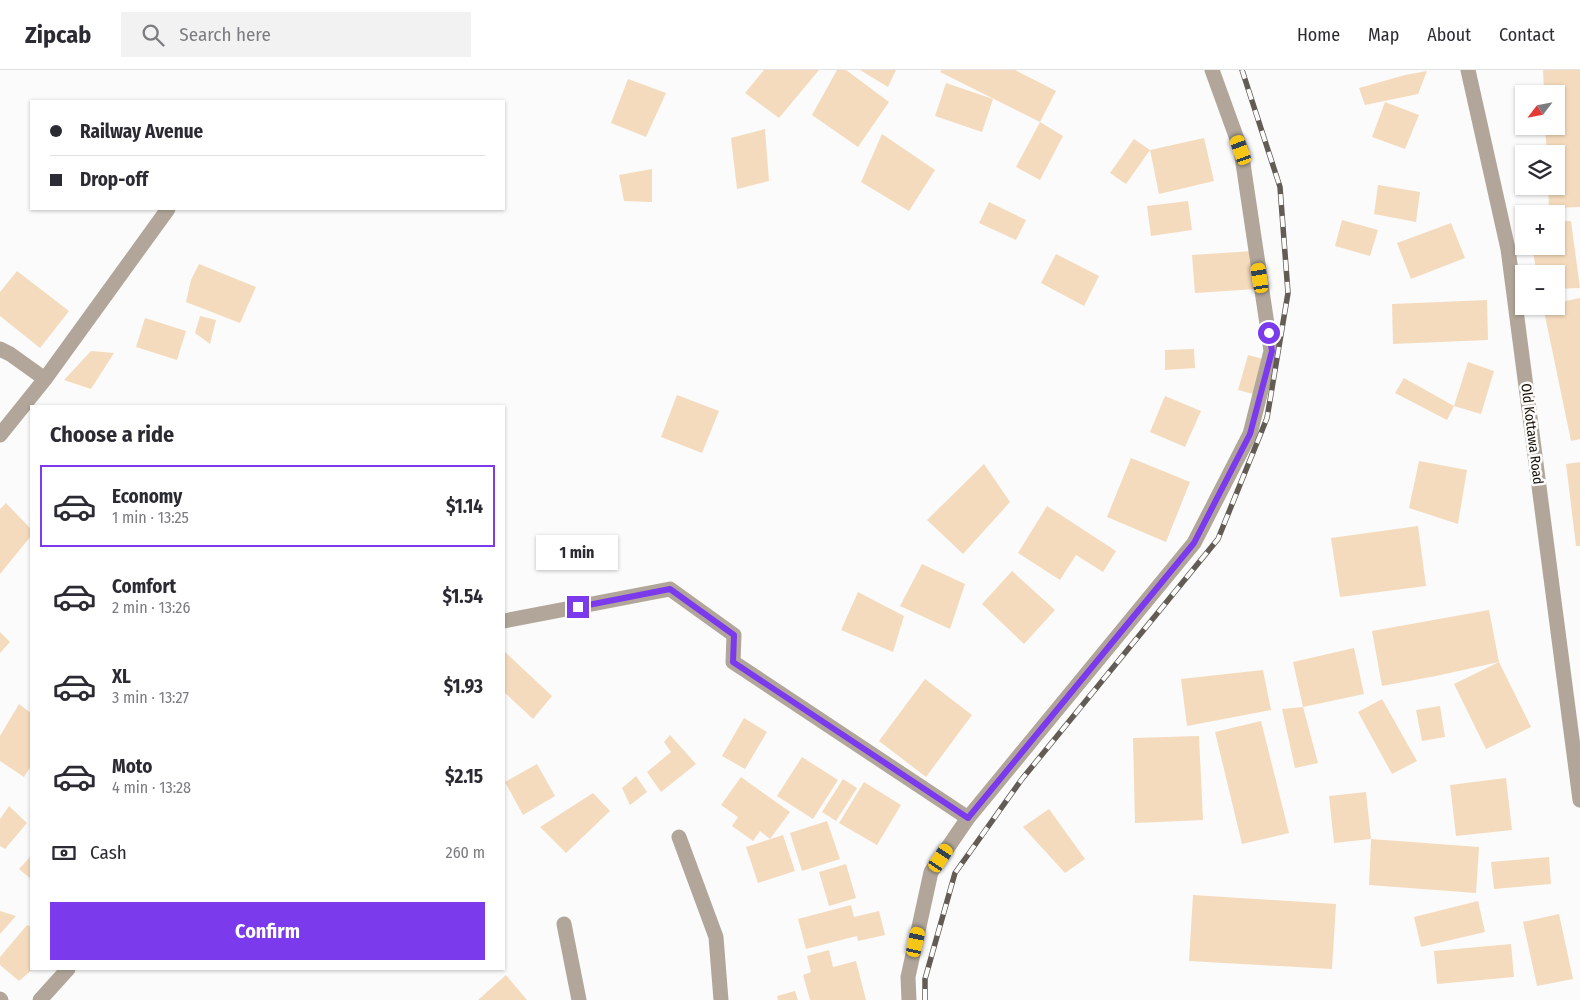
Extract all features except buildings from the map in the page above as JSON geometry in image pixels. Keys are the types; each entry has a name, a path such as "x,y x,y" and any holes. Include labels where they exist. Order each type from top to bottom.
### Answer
{"street":[{"path":"909,1000 908,977 932,872 968,818 1194,543 1250,434 1272,351 1241,150 1212,70"},
{"name":"Old Kottawa Road","path":"1468,70 1508,249 1580,800"},
{"path":"0,435 45,379 167,210"},
{"path":"0,349 45,379"},
{"path":"505,621 670,589 734,635 733,662 968,818"},
{"path":"679,837 716,936 720,1000"},
{"path":"564,924 579,1000"},
{"path":"40,1000 67,970"}],"railway":[{"path":"925,1000 925,979 955,873 1022,779 1218,539 1267,418 1288,293 1280,187 1242,70"}],"route":[{"path":"578,607 670,589 734,635 733,662 968,818 1194,543 1250,434 1272,351 1269,333"}]}
